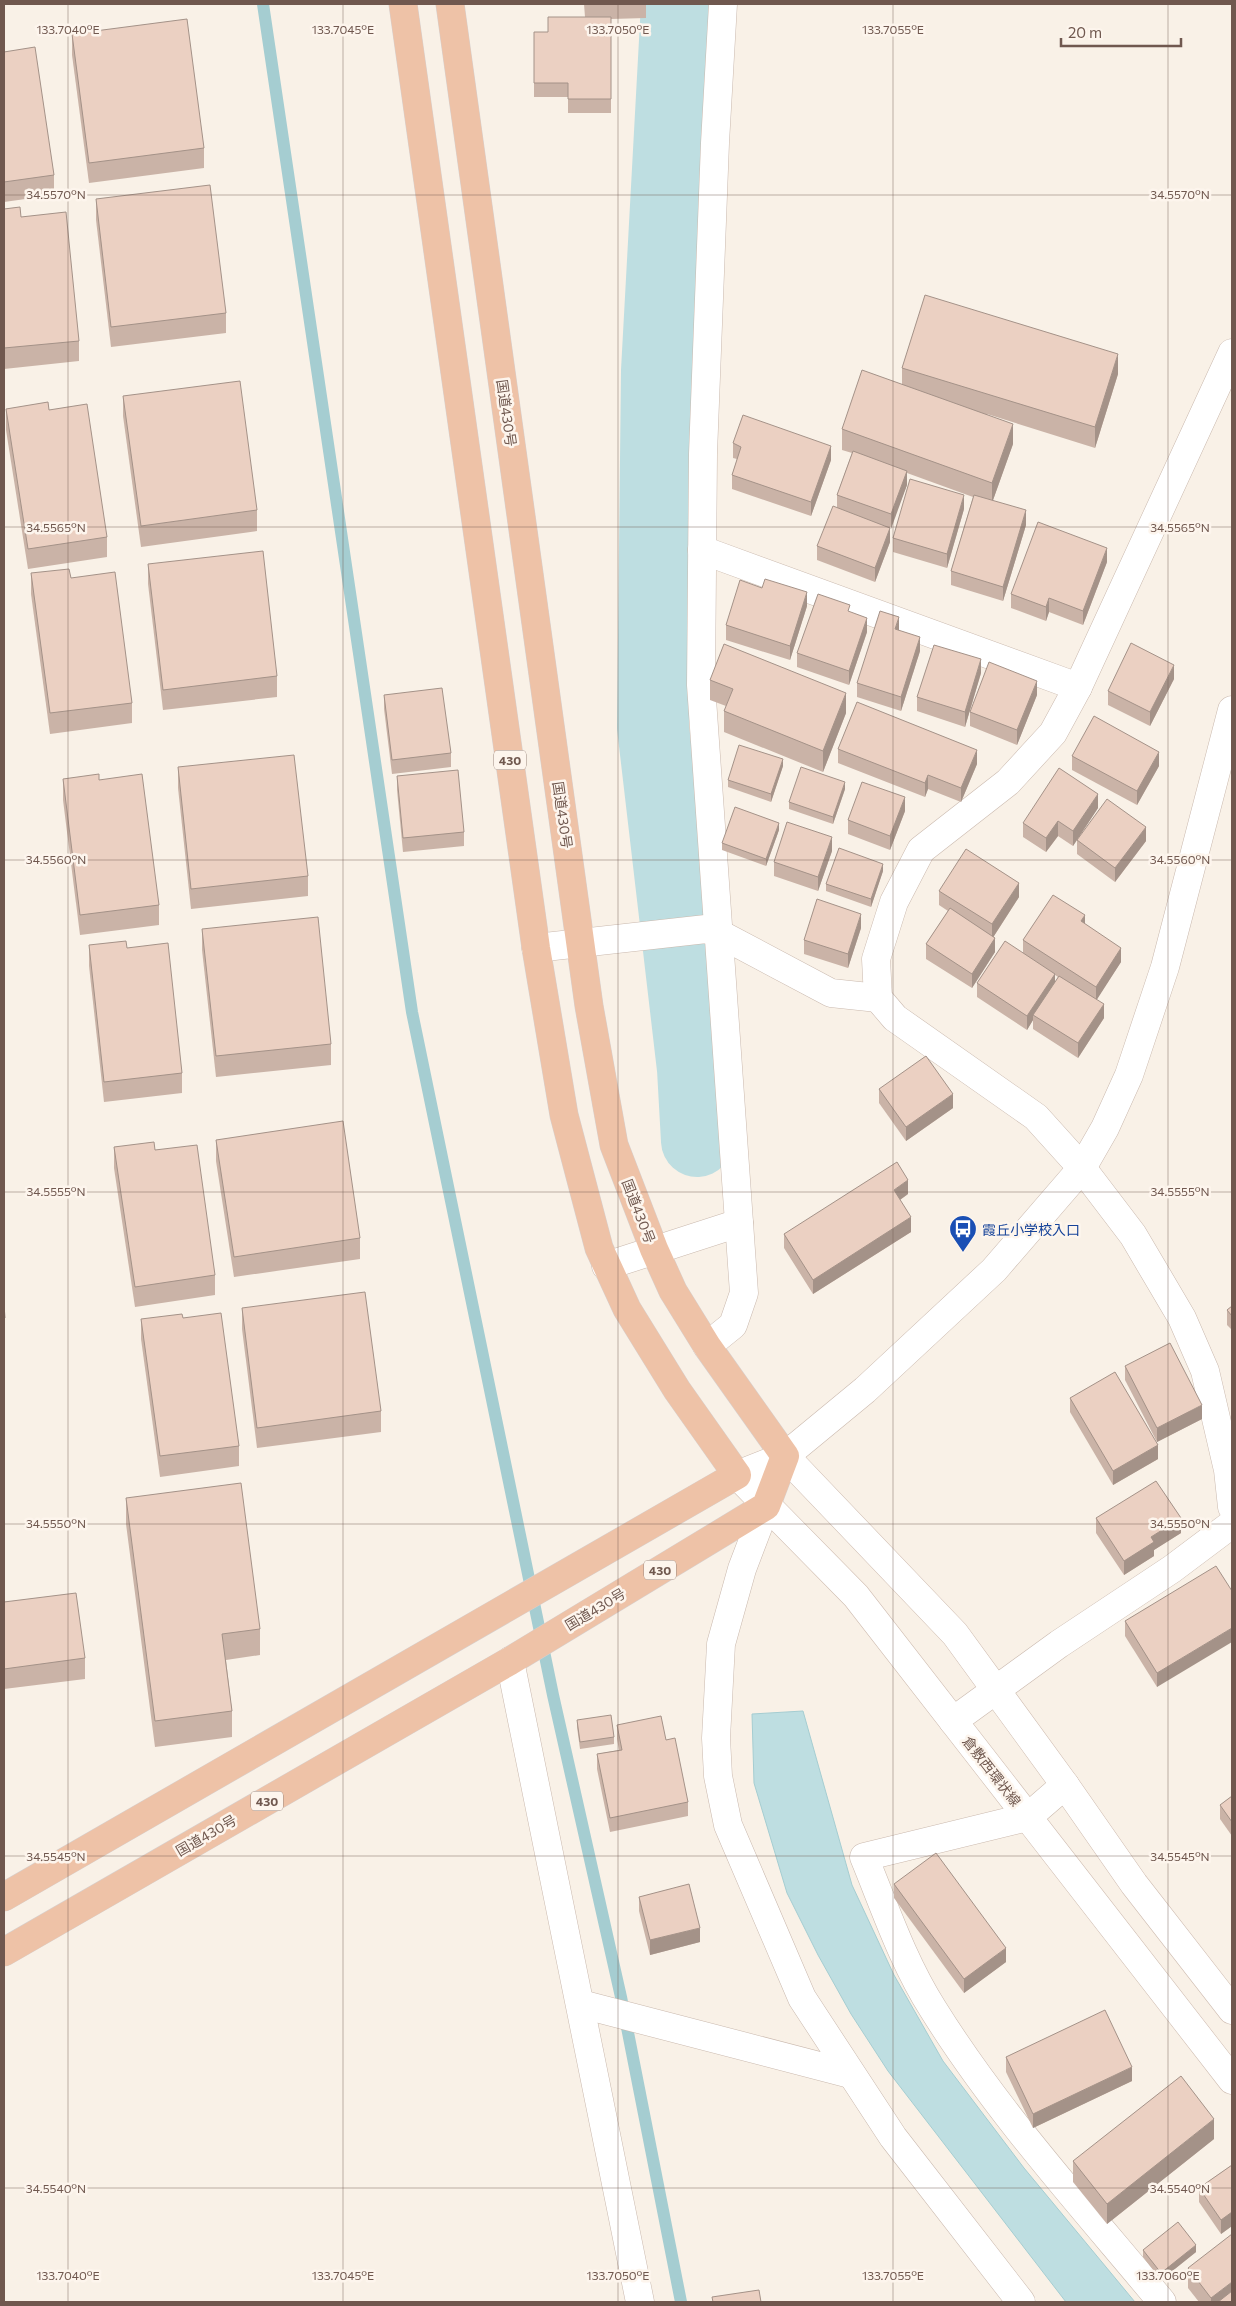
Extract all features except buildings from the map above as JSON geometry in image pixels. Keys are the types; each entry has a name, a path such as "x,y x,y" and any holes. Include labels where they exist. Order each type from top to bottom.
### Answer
{"highway":[{"name":"430","path":"403,4 536,948 564,1115 599,1248 606,1266 627,1309 652,1351 736,1475"},
{"name":"国道430号","path":"450,4 589,1006 614,1145 654,1249 673,1291 707,1346 786,1456"},
{"path":"766,1506 786,1456"},
{"path":"4,1897 736,1475"},
{"name":"国道430号","path":"4,1952 520,1655 766,1506"}],"street":[{"path":"707,1346 733,1325 744,1293 712,931 701,685 703,454 715,143 723,4"},
{"path":"1232,353 1078,687 1053,733 1008,782 921,850 894,902 876,959 878,998 895,1018 1036,1117 1082,1168 1134,1235 1182,1318 1205,1371 1228,1470 1232,1507"},
{"path":"702,550 1078,687"},
{"path":"736,1475 786,1456 865,1390 994,1270 1082,1168 1105,1128 1129,1075 1165,967 1232,710"},
{"path":"536,948 580,942 712,931 831,993 878,998"},
{"path":"606,1266 739,1223"},
{"path":"786,1456 955,1634 1065,1785 1134,1884 1232,2010"},
{"name":"倉敷西環状線","path":"736,1475 856,1596 1232,2080"},
{"path":"766,1506 742,1569 721,1644 716,1712 718,1776 728,1825 802,1998 893,2137 1021,2302"},
{"path":"953,1721 1059,1644 1172,1569 1232,1524"},
{"path":"520,1655 594,2007 640,2302"},
{"path":"1065,1785 1028,1817 864,1857 903,1952 932,2008 981,2082 1162,2302"},
{"path":"594,2007 850,2074"}],"water":[{"path":"803,1711 852,1885 894,1975 943,2061 1024,2168 1135,2302 1066,2302 888,2071 851,2014 818,1955 787,1893 754,1783 752,1714"}],"waterway":[{"path":"263,4 412,1012 553,1695 621,1997 681,2302"},
{"path":"677,4 657,371 653,727 693,1069 697,1141"}],"place":[{"name":"霞丘小学校入口","path":"963,1253"}]}
